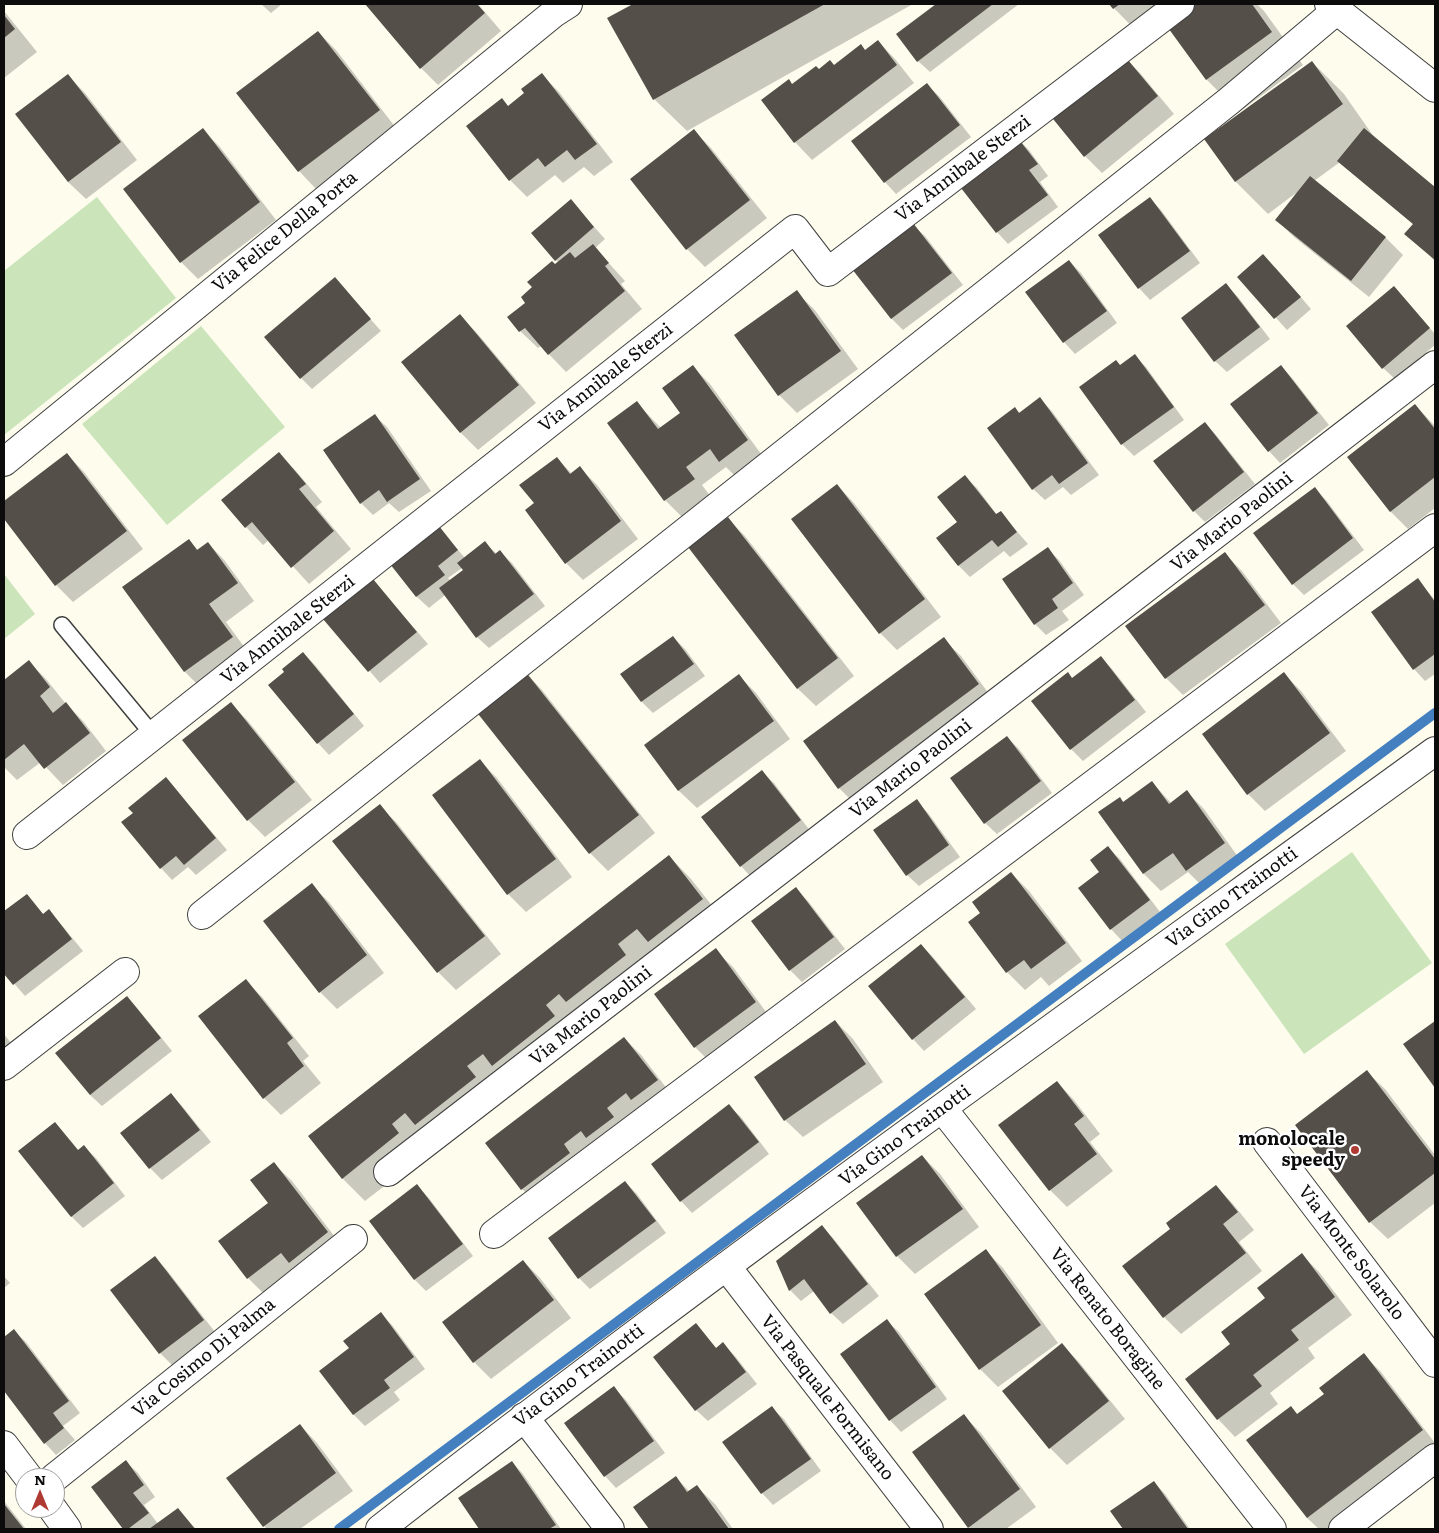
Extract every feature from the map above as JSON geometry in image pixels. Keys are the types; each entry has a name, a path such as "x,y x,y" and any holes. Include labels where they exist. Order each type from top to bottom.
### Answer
{"street":[{"name":"Via Felice Della Porta","path":"4,462 554,13 568,4"},
{"name":"Via Annibale Sterzi","path":"28,836 795,229 828,272 1180,4"},
{"path":"202,915 1229,101 1333,7 1435,88"},
{"name":"Via Mario Paolini","path":"388,1172 1435,365"},
{"path":"494,1234 1435,528"},
{"name":"Via Gino Trainotti","path":"380,1529 524,1417 726,1266 1435,750"},
{"path":"4,1066 125,972"},
{"name":"Via Renato Boragine","path":"942,1108 1272,1529"},
{"name":"Via Monte Solarolo","path":"1267,1142 1435,1363"},
{"name":"Via Cosimo Di Palma","path":"65,1469 353,1239"},
{"name":"Via Pasquale Formisano","path":"726,1266 929,1529"},
{"path":"524,1417 610,1529"},
{"path":"4,1445 21,1468"},
{"path":"1343,1529 1435,1458"},
{"path":"59,1518 67,1529"}],"lane":[{"path":"62,625 154,736"}],"green space":[{"path":"97,197 176,298 4,435 4,271"},
{"path":"201,326 285,427 167,525 82,424"},
{"path":"4,574 35,614 4,639"},
{"path":"1352,852 1432,963 1304,1054 1225,944"}],"building":[{"path":"365,4 477,4 485,13 420,69"},
{"path":"633,4 825,4 653,100 607,18"},
{"path":"936,4 993,4 917,62 896,34"},
{"path":"1109,4 1120,4 1113,9"},
{"path":"1195,4 1252,4 1272,32 1206,80 1166,25"},
{"path":"4,15 15,29 4,38"},
{"path":"318,31 380,110 298,172 236,93"},
{"path":"878,40 897,65 794,143 761,100 789,79 792,84 816,66 819,69 830,60 834,65 861,44 865,50"},
{"path":"1123,54 1158,96 1084,157 1049,114"},
{"path":"1312,61 1343,104 1235,182 1204,139"},
{"path":"542,73 597,144 575,160 567,150 545,167 538,158 509,181 466,126 502,98 508,106 524,93 521,89"},
{"path":"68,74 121,142 68,182 15,114"},
{"path":"927,83 960,125 884,183 851,141"},
{"path":"203,128 260,202 180,263 123,189"},
{"path":"1364,128 1435,187 1435,260 1404,234 1413,224 1337,161"},
{"path":"694,129 750,200 686,250 630,179"},
{"path":"1017,137 1038,164 1029,170 1048,195 996,233 961,188 996,162 992,156"},
{"path":"1310,176 1386,237 1351,281 1275,220"},
{"path":"1150,197 1190,251 1138,289 1098,235"},
{"path":"571,199 594,227 555,261 531,233"},
{"path":"913,223 952,273 891,319 852,269"},
{"path":"593,244 609,263 605,266 625,291 548,355 525,328 519,332 507,317 525,303 521,297 532,287 527,282 552,261 555,264 570,252 575,258"},
{"path":"1263,254 1301,297 1274,319 1237,277"},
{"path":"1069,260 1107,311 1063,343 1025,292"},
{"path":"335,277 371,319 300,379 264,337"},
{"path":"1226,283 1260,327 1214,362 1181,318"},
{"path":"1394,286 1430,328 1382,369 1346,326"},
{"path":"797,290 841,351 778,396 734,335"},
{"path":"460,314 519,385 460,433 401,362"},
{"path":"1135,354 1174,407 1121,445 1079,387 1116,360 1120,365"},
{"path":"693,365 748,440 719,462 710,449 686,467 695,479 664,501 607,423 637,401 658,429 680,413 662,388"},
{"path":"1281,365 1318,413 1268,452 1230,404"},
{"path":"1040,397 1088,463 1059,484 1052,475 1032,490 987,428 1015,407 1019,413"},
{"path":"1415,404 1435,429 1435,477 1390,512 1347,457"},
{"path":"375,414 420,479 387,502 379,490 360,504 323,450"},
{"path":"1205,422 1244,472 1193,512 1153,461"},
{"path":"279,452 306,484 299,489 334,531 291,568 252,522 245,528 221,500"},
{"path":"67,453 127,531 55,586 4,519 4,501"},
{"path":"557,457 570,474 580,466 621,521 565,564 525,510 534,503 519,485"},
{"path":"965,475 996,514 1001,511 1017,532 998,547 992,540 958,566 936,538 957,522 937,497"},
{"path":"837,484 925,599 879,634 791,519"},
{"path":"1315,487 1353,538 1292,585 1253,533"},
{"path":"728,517 838,658 797,689 688,547"},
{"path":"439,526 458,550 438,566 445,575 416,597 390,564"},
{"path":"189,539 197,550 208,542 238,583 209,604 233,637 184,672 122,587"},
{"path":"485,541 495,554 500,550 534,594 476,638 439,588 463,570 457,563"},
{"path":"1048,547 1073,583 1052,599 1058,608 1034,625 1002,579"},
{"path":"1225,552 1265,605 1165,679 1125,626"},
{"path":"1418,578 1435,602 1435,654 1413,670 1371,612"},
{"path":"373,579 417,632 368,672 323,619"},
{"path":"673,636 694,664 641,702 620,674"},
{"path":"944,637 979,684 838,789 803,741"},
{"path":"303,652 354,714 317,744 268,685 284,672 282,669"},
{"path":"1101,656 1135,700 1070,750 1031,701 1068,672 1072,678"},
{"path":"29,660 50,687 40,696 53,713 66,702 90,733 44,769 24,744 4,760 4,680"},
{"path":"525,671 639,815 589,854 475,710"},
{"path":"1284,672 1330,733 1247,795 1202,734"},
{"path":"739,674 774,721 678,791 644,745"},
{"path":"231,702 295,782 247,821 182,740"},
{"path":"1007,736 1041,781 984,824 950,778"},
{"path":"480,759 556,859 507,895 432,795"},
{"path":"762,770 801,820 740,867 701,817"},
{"path":"166,777 216,838 184,865 176,856 160,869 121,822 133,813 128,808"},
{"path":"1152,781 1169,804 1187,790 1225,843 1186,871 1173,853 1143,874 1098,812 1120,797 1123,802"},
{"path":"917,799 949,845 906,876 873,830"},
{"path":"380,804 485,936 437,973 332,841"},
{"path":"1108,846 1150,900 1110,930 1078,888 1099,872 1090,860"},
{"path":"669,855 703,899 648,942 637,929 618,944 626,955 566,1002 559,994 546,1005 555,1016 492,1066 483,1054 467,1066 476,1077 415,1125 405,1113 392,1124 399,1133 342,1179 308,1136"},
{"path":"1011,872 1066,943 1031,969 1024,960 1006,973 968,922 980,913 972,902"},
{"path":"312,883 367,955 319,993 263,921"},
{"path":"796,887 834,937 789,971 751,921"},
{"path":"27,894 43,914 49,909 72,939 13,985 4,974 4,911"},
{"path":"921,944 965,997 912,1040 868,986"},
{"path":"716,948 756,1002 694,1048 654,994"},
{"path":"246,979 293,1038 287,1043 304,1066 263,1099 198,1016"},
{"path":"127,996 161,1038 90,1095 55,1053"},
{"path":"835,1020 866,1064 784,1121 754,1077"},
{"path":"1435,1021 1435,1088 1403,1044"},
{"path":"624,1037 658,1080 631,1100 626,1093 607,1108 614,1117 586,1138 581,1131 564,1144 570,1153 521,1190 485,1143"},
{"path":"1367,1070 1435,1159 1435,1173 1369,1223 1295,1125"},
{"path":"1057,1081 1084,1116 1074,1124 1097,1154 1049,1191 998,1125"},
{"path":"171,1093 200,1130 149,1169 120,1133"},
{"path":"729,1104 759,1142 680,1202 651,1164"},
{"path":"55,1122 78,1150 84,1145 114,1183 71,1217 18,1151"},
{"path":"922,1155 963,1209 896,1257 856,1203"},
{"path":"274,1162 328,1232 289,1263 281,1253 247,1279 218,1241 268,1203 250,1180"},
{"path":"625,1181 656,1221 578,1279 548,1238"},
{"path":"417,1184 463,1244 414,1280 369,1221"},
{"path":"1216,1185 1238,1212 1223,1224 1246,1253 1163,1318 1122,1266 1170,1229 1166,1223"},
{"path":"822,1225 868,1284 830,1314 804,1279 789,1291 776,1261"},
{"path":"986,1249 1041,1325 979,1370 924,1294"},
{"path":"1302,1253 1335,1297 1291,1330 1299,1340 1253,1375 1262,1386 1217,1420 1185,1379 1230,1344 1221,1332 1265,1298 1257,1288"},
{"path":"155,1256 204,1320 159,1354 110,1290"},
{"path":"523,1260 554,1300 473,1363 442,1322"},
{"path":"381,1312 414,1357 384,1380 390,1388 353,1415 319,1371 349,1348 343,1341"},
{"path":"887,1319 936,1387 889,1421 840,1354"},
{"path":"696,1323 716,1348 723,1342 746,1372 695,1411 653,1357"},
{"path":"14,1329 69,1401 53,1413 64,1428 44,1444 4,1391 4,1337"},
{"path":"1062,1343 1109,1401 1049,1449 1002,1391"},
{"path":"1364,1353 1423,1430 1307,1518 1246,1440 1291,1406 1297,1414 1324,1394 1319,1388"},
{"path":"614,1386 654,1441 604,1477 564,1423"},
{"path":"772,1406 811,1459 761,1494 722,1442"},
{"path":"964,1414 1020,1489 968,1528 912,1452"},
{"path":"300,1424 336,1473 263,1527 226,1478"},
{"path":"126,1460 144,1485 133,1493 149,1513 128,1529 123,1529 91,1487"},
{"path":"512,1461 556,1525 549,1529 479,1529 458,1498"},
{"path":"676,1476 687,1492 697,1485 729,1529 649,1529 633,1507"},
{"path":"1154,1481 1188,1529 1123,1529 1110,1511"},
{"path":"4,1504 24,1529 4,1529"},
{"path":"178,1508 195,1529 149,1529"}],"waterway":[{"path":"339,1529 1435,713"}],"place":[{"name":"monolocale speedy","path":"1355,1150"}]}
